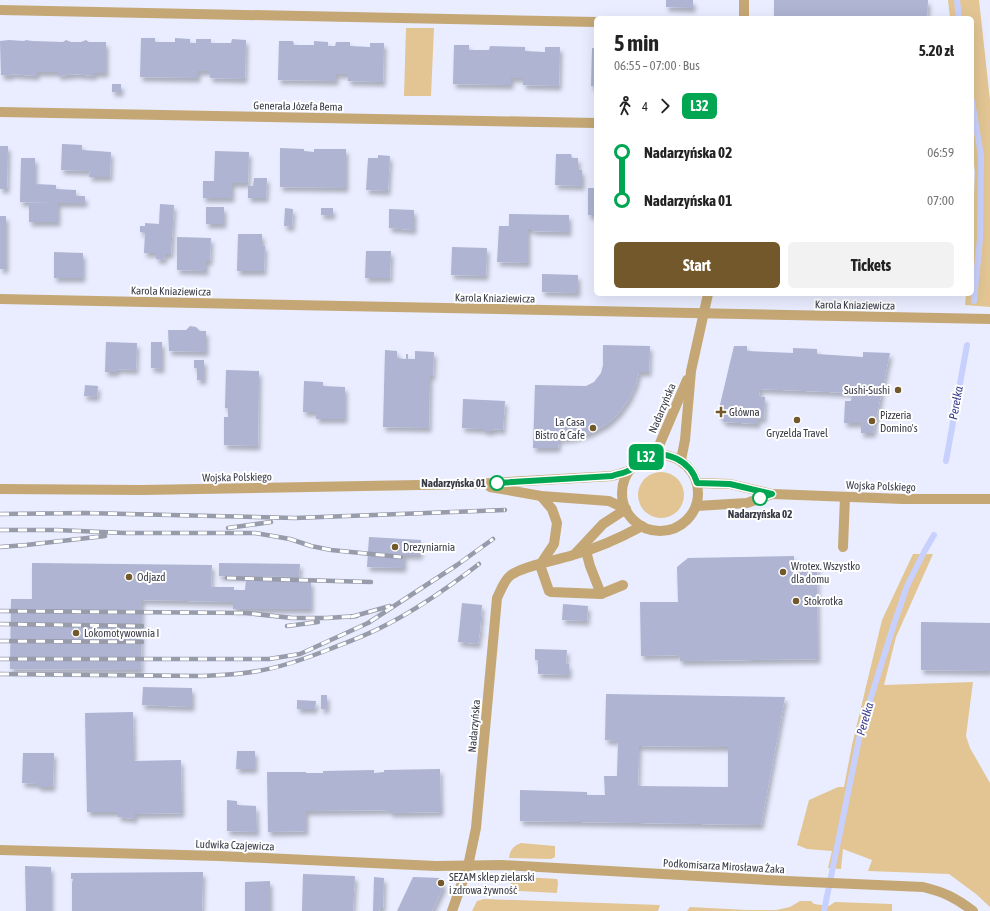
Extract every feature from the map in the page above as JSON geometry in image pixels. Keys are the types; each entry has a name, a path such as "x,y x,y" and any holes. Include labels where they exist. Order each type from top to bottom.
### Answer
{"street":[{"path":"744,0 744,16"},
{"path":"0,10 594,22"},
{"name":"Generała Józefa Bema","path":"0,112 594,123"},
{"name":"Nadarzyńska","path":"680,460 685,440 691,371 708,296"},
{"name":"Karola Kniaziewicza","path":"0,299 988,319"},
{"name":"Nadarzyńska","path":"655,455 691,371"},
{"path":"655,455 668,455 680,460 690,469 697,483 698,493 696,506 690,517 679,526 667,530 654,530 642,526 632,519 623,500 622,490 624,480 629,471 636,463 655,455"},
{"name":"Wojska Polskiego","path":"0,489 142,490 474,484 612,476 629,471"},
{"name":"Wojska Polskiego","path":"697,483 730,484 772,494 903,499 990,499"},
{"name":"Wojska Polskiego","path":"474,484 541,496 609,501 626,509"},
{"name":"Wojska Polskiego","path":"696,506 747,503 772,494"},
{"path":"541,496 552,509 557,523 554,544 540,565 549,591 591,595 601,594 623,585"},
{"path":"843,547 845,497"},
{"path":"574,555 603,524 626,509"},
{"name":"Nadarzyńska","path":"452,911 474,844 480,799 497,598 503,585 511,575 524,569 586,551 616,540 642,526"},
{"path":"586,551 601,594"},
{"name":"Ludwika Czajewicza","path":"0,850 219,856 428,866 468,866"},
{"name":"Podkomisarza Mirosława Żaka","path":"468,866 502,866 812,882 923,886 941,891 954,897 973,911"}],"shaded area":[{"path":"948,0 979,0 990,100 990,307 965,305 966,296 974,296 974,16 950,16"},
{"path":"406,28 434,28 431,96 404,96"},
{"path":"656,472 666,472 674,476 680,482 684,490 684,500 680,508 674,514 666,518 656,518 648,514 642,508 638,500 638,490 642,482 648,476"},
{"path":"913,554 933,554 896,637 884,685 973,682 966,736 970,748 990,783 990,907 976,894 949,874 868,871 872,860 843,849 841,869 828,868 832,851 807,849 797,845 809,800 838,787 844,787 852,745 882,620"},
{"path":"521,843 555,846 555,857 551,859 509,858 512,849"},
{"path":"509,876 557,879 557,893 519,891 511,885"},
{"path":"484,899 660,905 658,911 472,911 477,901"},
{"path":"800,901 811,901 814,904 829,906 835,902 892,904 892,911 687,911 690,907 776,910 790,907"}],"building":[{"path":"666,0 693,0 693,8 666,7"},
{"path":"774,0 928,0 927,16 774,16"},
{"path":"141,38 155,38 155,42 175,42 175,38 190,39 190,43 196,43 196,39 211,39 211,43 231,43 232,39 246,40 245,79 210,78 210,71 198,71 198,78 140,77"},
{"path":"66,40 71,42 81,42 86,40 89,42 106,42 106,73 94,73 94,76 76,74 58,76 58,72 37,72 37,76 12,74 9,76 1,75 0,41 63,42"},
{"path":"279,41 293,41 294,45 314,45 314,41 328,42 328,46 335,46 336,42 350,42 350,46 370,47 370,43 384,43 383,82 348,81 348,74 336,74 336,81 278,80"},
{"path":"454,45 469,45 469,50 489,50 490,46 525,47 525,51 545,52 545,47 560,47 559,86 523,85 523,78 511,78 511,85 453,84"},
{"path":"592,48 594,48 594,87 591,86"},
{"path":"112,84 121,84 121,92 112,92"},
{"path":"62,144 82,145 82,150 111,152 110,177 89,177 90,171 61,170"},
{"path":"0,146 8,146 7,189 0,189"},
{"path":"280,148 304,149 304,151 314,152 314,149 346,149 346,188 280,187"},
{"path":"215,151 249,152 248,183 232,183 232,198 203,198 203,181 214,181"},
{"path":"556,154 571,154 572,158 578,158 578,170 582,170 582,186 555,185"},
{"path":"378,155 390,156 388,191 366,190 368,158 378,158"},
{"path":"21,158 35,158 35,184 56,185 56,189 76,190 76,196 85,196 85,203 58,203 58,222 29,222 29,203 56,203 20,202"},
{"path":"254,178 267,178 266,198 248,198 248,186 253,186"},
{"path":"588,188 594,188 594,215 588,215"},
{"path":"160,204 174,205 171,254 165,254 164,260 156,259 156,253 144,253 145,233 140,232 140,226 145,226 145,223 159,224"},
{"path":"206,207 224,207 224,224 206,224"},
{"path":"285,208 293,209 292,227 284,226"},
{"path":"321,208 333,208 333,215 321,215"},
{"path":"389,209 414,210 414,230 389,228"},
{"path":"509,214 569,215 569,232 532,231 533,229 528,229 528,263 497,262 499,226 509,226"},
{"path":"0,216 6,216 6,269 0,269"},
{"path":"238,234 262,234 262,246 265,246 264,271 237,271"},
{"path":"177,237 211,238 210,261 206,261 206,271 177,270"},
{"path":"452,247 487,248 486,276 451,275"},
{"path":"366,251 391,251 390,278 365,278"},
{"path":"54,252 83,253 83,278 54,278"},
{"path":"542,274 578,275 578,293 542,292"},
{"path":"190,326 196,327 200,331 206,331 206,352 169,351 168,330 186,330"},
{"path":"106,342 137,343 136,370 117,369 117,372 105,372"},
{"path":"151,342 162,342 162,369 151,368"},
{"path":"603,345 650,346 649,372 639,372 636,384 629,399 619,413 607,424 590,433 573,438 559,439 558,448 533,448 535,385 586,386 594,382 601,373 603,365"},
{"path":"734,346 747,346 747,351 793,353 793,348 817,349 817,354 863,357 863,352 890,353 873,433 861,433 861,423 844,423 845,401 851,401 852,393 760,389 759,396 765,397 764,419 758,418 758,424 724,422 718,413"},
{"path":"385,350 397,351 397,358 406,359 406,354 408,354 408,359 415,359 415,351 434,352 433,376 430,376 429,428 383,427"},
{"path":"194,360 204,360 204,380 197,380 197,368 194,368"},
{"path":"226,370 259,371 258,446 224,445 224,417 228,417 228,408 225,408"},
{"path":"304,381 323,382 323,386 345,387 345,419 316,419 316,412 303,412"},
{"path":"85,385 98,386 97,397 84,396"},
{"path":"463,399 505,401 503,430 493,429 493,431 484,431 484,429 462,428"},
{"name":"Drezyniarnia","path":"369,537 421,540 420,555 404,555 404,568 367,567"},
{"path":"794,556 794,564 817,564 818,659 680,661 679,655 641,656 640,602 678,602 677,567 688,558"},
{"path":"32,563 212,565 211,587 234,587 234,590 245,590 246,580 311,581 311,609 233,609 233,602 142,600 141,670 10,669 11,599 32,599"},
{"path":"219,563 300,564 299,577 219,576"},
{"path":"462,603 482,605 481,617 483,619 481,619 480,630 482,630 481,632 480,631 478,644 458,642"},
{"path":"563,604 588,606 587,621 562,620"},
{"path":"921,622 990,623 990,671 921,670"},
{"path":"535,649 567,650 566,664 569,664 569,675 538,674 538,660 535,660"},
{"path":"143,687 192,688 192,707 142,705"},
{"path":"606,694 785,697 761,825 520,821 520,790 587,792 587,795 605,795 604,776 617,776 618,741 605,740","holes":["639,746 728,747 728,787 638,786"]},
{"path":"321,695 327,695 327,709 321,709"},
{"path":"297,700 316,701 315,709 297,709"},
{"path":"133,712 134,761 181,760 182,813 135,814 135,819 118,817 118,812 87,812 85,713"},
{"path":"237,751 255,751 255,769 236,769"},
{"path":"23,753 54,753 53,787 38,787 38,784 22,783"},
{"path":"440,769 441,812 390,813 390,810 306,811 306,831 268,832 267,772 323,773 323,771 374,770 374,773 384,772 384,770"},
{"path":"227,800 237,801 237,805 256,806 257,832 227,831"},
{"path":"25,866 51,867 51,911 26,911"},
{"path":"203,872 202,911 72,911 73,879 71,879 71,873"},
{"path":"303,874 355,876 353,911 302,911"},
{"path":"374,877 384,878 383,908 380,908 379,911 373,911"},
{"path":"413,877 440,878 444,886 432,911 397,911"},
{"path":"270,881 270,911 245,911 245,882"}],"waterway":[{"name":"Perełka","path":"957,0 959,16"},
{"name":"Perełka","path":"974,113 981,156 980,238 974,301"},
{"name":"Perełka","path":"946,461 967,345"},
{"name":"Perełka","path":"824,911 861,729 907,586 934,535"}],"railway":[{"path":"0,514 85,513 295,518 505,510"},
{"path":"228,528 271,522"},
{"path":"0,530 57,530 124,533 255,533 290,539 311,546 331,550 401,557"},
{"path":"0,547 105,536"},
{"path":"0,659 269,659 300,654 368,623 457,565 493,539"},
{"path":"0,674 200,676 236,674 286,665 313,656 378,629 421,605 479,564"},
{"path":"227,578 371,582"},
{"path":"351,617 390,606"},
{"path":"0,611 246,613 292,618 357,616"},
{"path":"287,626 318,622"},
{"path":"0,624 142,626"},
{"path":"0,641 142,642"}],"bus line":[{"name":"L32","path":"497,483 612,476 629,471 636,463 645,458 655,455 668,455 680,460 690,469 697,483 730,484 772,494 760,498"}],"place":[{"name":"Sushi-Sushi","path":"898,390"},
{"name":"Główna","path":"721,412"},
{"name":"Gryzelda Travel","path":"797,420"},
{"name":"Pizzeria Domino's","path":"872,421"},
{"name":"La Casa Bistro & Cafe","path":"593,428"},
{"name":"Nadarzyńska 01","path":"497,483"},
{"name":"Nadarzyńska 02","path":"760,498"},
{"name":"Drezyniarnia","path":"395,547"},
{"name":"Wrotex. Wszystko dla domu","path":"783,572"},
{"name":"Odjazd","path":"129,577"},
{"name":"Stokrotka","path":"796,601"},
{"name":"Lokomotywownia I","path":"76,633"},
{"name":"SEZAM sklep zielarski i zdrowa żywność","path":"441,883"}]}
